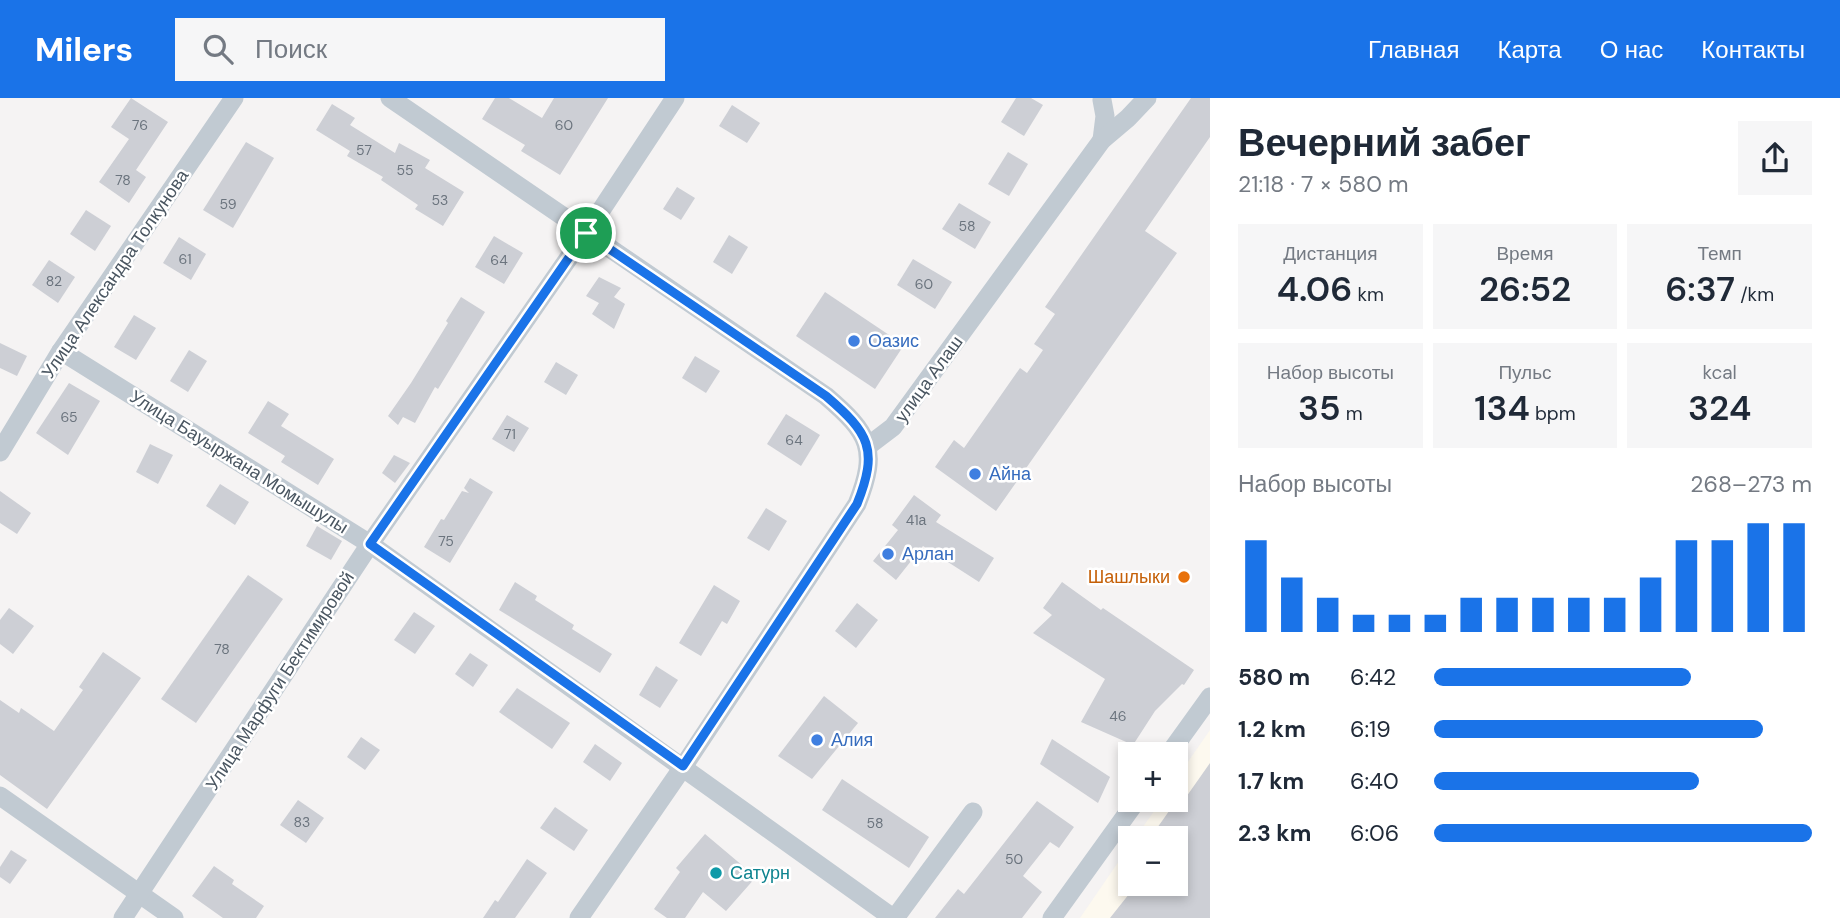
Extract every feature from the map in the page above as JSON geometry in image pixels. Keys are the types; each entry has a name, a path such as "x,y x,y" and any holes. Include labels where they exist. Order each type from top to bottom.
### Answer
{"street":[{"name":"Улица Александра Толкунова","path":"0,452 61,351 234,98"},
{"path":"390,98 826,396 847,414 862,433 868,446 869,462 865,484 857,504 579,918"},
{"name":"Улица Марфуги Бектимировой","path":"123,918 370,544 586,233 675,98"},
{"name":"улица Алаш","path":"868,446 893,428 1102,140 1147,98"},
{"path":"1100,99 1128,118"},
{"path":"1100,99 1105,116 1102,140"},
{"name":"Улица Бауыржана Момышулы","path":"61,351 370,544 894,918"},
{"path":"1178,742 1210,697"},
{"path":"0,796 174,918"},
{"path":"894,918 973,812"},
{"path":"1052,918 1127,812"}],"shaded area":[{"path":"1210,730 1210,918 1080,918 1118,863 1118,896 1188,896 1188,826 1144,826 1153,812 1188,812 1188,762"}],"building":[{"path":"131,98 168,122 136,170 146,177 129,203 99,182 129,139 111,127"},
{"path":"495,98 509,98 542,118 554,98 608,98 560,175 521,151 525,145 482,119"},
{"path":"1016,98 1031,98 1043,105 1024,136 1001,122"},
{"path":"1191,98 1210,98 1210,137 1145,231 1177,253 996,511 935,467 954,440 964,448 1020,368 1027,373 1043,350 1034,344 1055,314 1045,307"},
{"path":"332,104 355,118 350,125 395,153 399,143 430,160 425,168 464,192 443,226 415,209 418,205 381,180 383,177 347,156 350,151 316,130"},
{"path":"732,105 760,123 747,143 719,126"},
{"path":"246,142 274,158 233,228 203,210"},
{"path":"1008,152 1028,164 1009,196 988,184"},
{"path":"677,187 695,198 681,220 663,209"},
{"path":"959,203 991,222 975,249 942,229"},
{"path":"86,210 111,226 95,251 70,234"},
{"path":"729,235 748,247 732,274 713,262"},
{"path":"494,236 523,253 504,284 475,267"},
{"path":"179,237 206,254 191,280 163,263"},
{"path":"913,259 952,282 935,309 897,285"},
{"path":"49,260 75,277 58,303 32,285"},
{"path":"599,277 621,288 614,297 625,304 614,329 592,314 599,303 586,296"},
{"path":"825,292 904,345 875,389 796,336"},
{"path":"461,297 485,312 438,389 435,387 415,423 403,417 398,425 388,416 448,323 446,321"},
{"path":"134,315 156,328 136,360 114,347"},
{"path":"0,343 27,356 17,376 0,368"},
{"path":"189,350 207,361 188,392 170,381"},
{"path":"695,356 720,371 706,393 682,378"},
{"path":"556,362 578,375 566,395 544,382"},
{"path":"69,383 100,401 68,455 36,433"},
{"path":"268,401 289,414 281,426 334,459 318,485 281,462 285,456 248,433"},
{"path":"786,414 820,435 801,466 767,444"},
{"path":"507,415 529,428 514,452 492,439"},
{"path":"150,444 173,455 158,484 136,472"},
{"path":"394,455 410,463 395,483 382,473"},
{"path":"470,478 493,492 450,563 424,547 462,491 469,493 464,488"},
{"path":"220,484 249,502 235,525 206,506"},
{"path":"0,491 31,513 17,534 0,523"},
{"path":"914,495 941,515 936,522 994,558 979,582 923,546 896,580 873,561 898,530 892,525"},
{"path":"766,508 787,521 769,551 747,538"},
{"path":"317,526 342,541 331,560 306,546"},
{"path":"248,575 283,599 196,723 161,699"},
{"path":"515,582 537,596 535,600 574,625 572,629 612,654 600,673 499,610"},
{"path":"1062,582 1194,670 1184,685 1155,711 1135,742 1126,742 1081,722 1105,679 1033,633 1052,615 1043,608"},
{"path":"714,585 740,601 727,624 722,621 701,656 679,643"},
{"path":"857,603 878,620 856,648 835,631"},
{"path":"9,608 34,626 13,654 0,644 0,620"},
{"path":"414,612 435,626 415,654 394,640"},
{"path":"103,652 141,678 47,809 0,775 0,700 19,713 21,708 54,731 83,690 79,687"},
{"path":"470,653 488,665 473,687 455,674"},
{"path":"656,666 678,680 660,708 639,695"},
{"path":"517,688 570,723 552,749 499,712"},
{"name":"Алия","path":"824,696 858,723 812,779 778,756"},
{"path":"361,737 380,750 365,770 347,757"},
{"path":"1052,739 1110,777 1098,803 1040,764"},
{"path":"595,744 622,763 610,781 583,762"},
{"path":"1210,763 1210,918 1110,918 1127,896 1188,896 1188,826 1158,826 1168,812 1188,812 1188,794"},
{"path":"842,779 929,837 909,868 822,810"},
{"path":"298,800 324,818 306,843 280,825"},
{"path":"1037,801 1074,827 1059,848 1050,842 1023,876 1042,892 1022,918 935,918 958,889 964,894"},
{"path":"555,807 588,830 574,851 540,828"},
{"name":"Сатурн","path":"705,834 756,877 726,911 703,892 685,918 667,918 654,909 680,872 676,868"},
{"path":"11,850 27,860 10,884 0,877 0,867"},
{"path":"527,859 547,873 515,918 483,918 495,900 498,902"},
{"path":"214,866 234,880 232,884 264,906 256,918 223,918 192,896"}],"place":[{"name":"Оазис","path":"854,341"},
{"name":"Айна","path":"975,474"},
{"name":"Арлан","path":"888,554"},
{"name":"Шашлыки","path":"1184,577"},
{"name":"Алия","path":"817,740"},
{"name":"Сатурн","path":"716,873"}],"route":[{"path":"586,233 826,396 847,414 862,433 868,446 869,462 865,484 857,504 683,766 370,544 586,233"}]}
